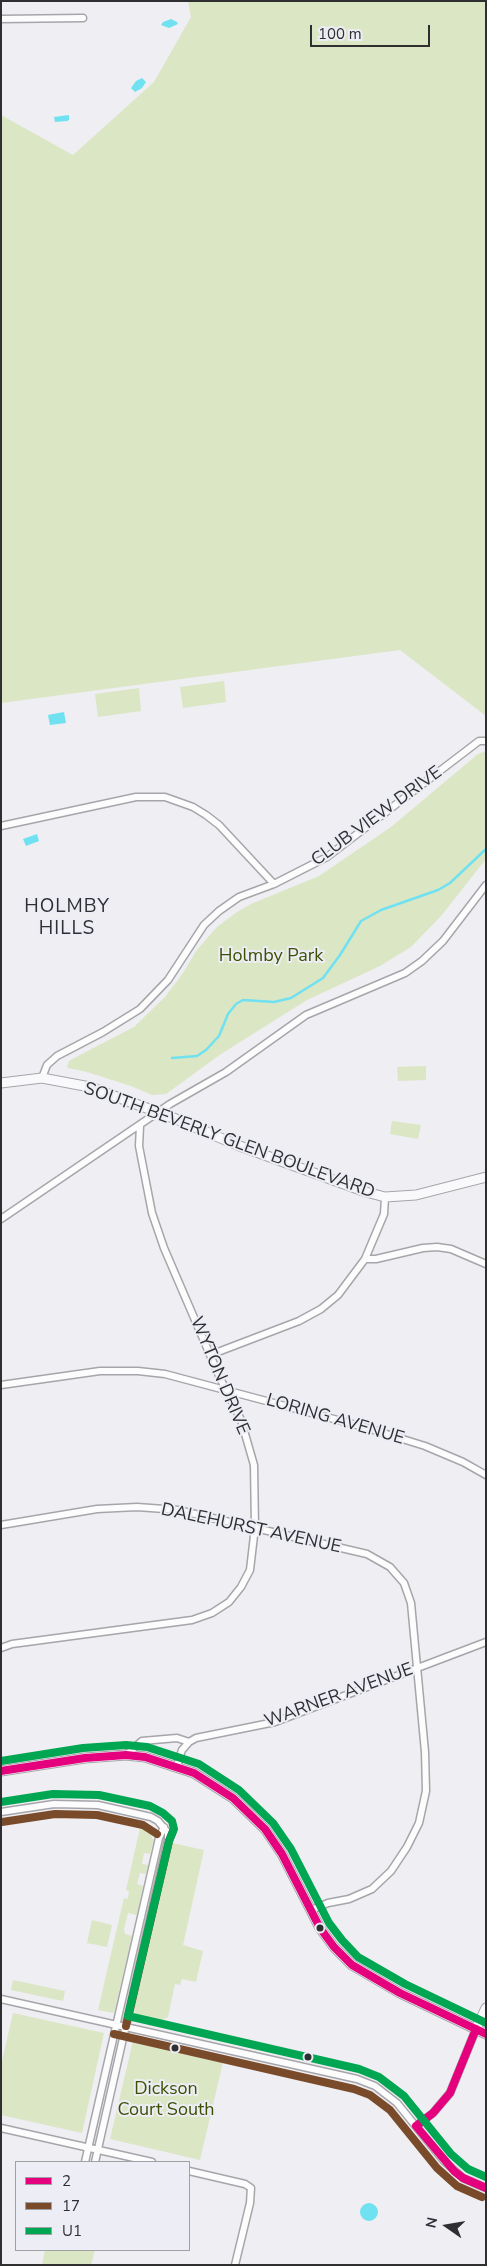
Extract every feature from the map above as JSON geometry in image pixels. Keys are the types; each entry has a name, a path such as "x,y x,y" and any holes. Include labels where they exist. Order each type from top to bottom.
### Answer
{"street":[{"path":"1,19 83,18"},
{"name":"CLUB VIEW DRIVE","path":"42,1078 47,1065 57,1056 103,1032 140,1009 168,980 204,925 219,911 239,897 274,884 327,857 479,741 486,740"},
{"path":"1,826 136,797 165,797 193,807 206,815 219,826 274,884"},
{"path":"1,1219 170,1104 226,1072 306,1015 405,973 443,941 486,885"},
{"name":"SOUTH BEVERLY GLEN BOULEVARD","path":"1,1083 42,1078 90,1087 237,1145 366,1192 386,1197 416,1195 486,1177"},
{"name":"WYTON DRIVE","path":"1,1648 12,1644 192,1620 212,1613 229,1602 241,1587 250,1570 255,1527 254,1465 241,1420 224,1388 164,1248 152,1213 139,1146 140,1126"},
{"path":"210,1355 299,1321 321,1309 338,1295 365,1259 384,1214 386,1197"},
{"path":"365,1259 376,1259 436,1247 451,1250 486,1264"},
{"name":"LORING AVENUE","path":"1,1385 100,1371 138,1371 166,1374 224,1388 424,1446 463,1462 486,1475"},
{"name":"DALEHURST AVENUE","path":"1,1525 97,1509 138,1507 178,1510 368,1554 390,1567 404,1583 411,1603 425,1752 426,1791 418,1823 407,1847 391,1872 372,1889 349,1899 327,1903 311,1910"},
{"name":"WARNER AVENUE","path":"126,1755 142,1742 177,1738 189,1742 196,1738 274,1722 486,1642"},
{"path":"177,1766 182,1750 189,1742"},
{"path":"1,1771 126,1755 177,1766 213,1784 248,1810 265,1829 282,1854 311,1910 334,1947 352,1965 400,1993 486,2034"},
{"path":"1,1812 54,1804 98,1805 146,1815 158,1821 168,1833 168,1840 95,2161"},
{"path":"85,2161 159,1838 164,1827"},
{"path":"1,1999 365,2082 389,2095 454,2171 463,2178 486,2188"},
{"path":"416,2126 433,2113 450,2093 486,2008"},
{"path":"1,2128 148,2161"},
{"path":"190,2171 245,2184 251,2188 250,2203 235,2265"}],"green space":[{"path":"188,1 486,1 486,716 400,650 1,703 1,115 73,155 154,82 191,17"},
{"path":"224,681 226,702 183,708 180,687"},
{"path":"139,688 141,711 98,717 95,694"},
{"name":"Holmby Park","path":"486,751 486,859 441,916 411,947 380,966 307,1000 221,1054 166,1094 152,1095 131,1086 68,1068 69,1061 134,1027 165,997 183,973 196,951 217,927 251,904 319,876 391,827 478,754"},
{"path":"426,1066 426,1080 398,1081 397,1067"},
{"path":"392,1121 421,1125 418,1139 390,1134"},
{"path":"140,1828 151,1830 152,1839 154,1839 150,1854 144,1853 142,1864 148,1865 146,1874 140,1873 137,1884 143,1886 137,1915 128,1913 124,1929 125,1934 132,1936 114,2013 98,2010 124,1898 128,1899 129,1891 126,1890"},
{"path":"172,1843 204,1850 183,1945 203,1951 196,1982 182,1979 180,1985 175,1984 168,2017 157,2023 137,2017 134,2009"},
{"path":"92,1920 112,1925 107,1947 87,1943"},
{"path":"13,1980 65,1991 63,2001 11,1990"},
{"path":"13,2013 104,2033 82,2133 1,2115 1,2065"},
{"name":"Dickson Court South","path":"133,2041 223,2062 200,2160 110,2139"},
{"path":"45,2251 95,2251 91,2265 42,2265"}],"water":[{"path":"171,19 178,24 169,28 161,25 163,22"},
{"path":"142,78 146,82 142,88 135,92 131,88 136,81"},
{"path":"69,115 69,120 67,121 55,122 54,117"},
{"path":"64,712 66,723 50,725 48,715"},
{"path":"37,834 39,841 26,846 23,839"},
{"path":"369,2203 375,2206 378,2212 375,2218 369,2221 363,2218 360,2212 363,2206"}],"waterway":[{"path":"172,1058 197,1056 206,1050 219,1036 228,1014 236,1004 243,1000 274,1002 291,998 323,978 361,921 381,910 438,890 450,883 486,849"}],"transit line":[{"name":"U1","path":"1,1761 83,1748 126,1745 147,1747 199,1764 239,1790 273,1823 291,1849 329,1923 358,1957 405,1984 486,2023"},
{"name":"2","path":"1,1771 85,1758 126,1755 145,1757 194,1773 233,1798 265,1829 282,1854 320,1928 334,1947 352,1965 400,1993 486,2034"},
{"name":"U1","path":"1,1802 53,1794 99,1795 150,1806 163,1813 172,1821 174,1829 169,1841 128,2016 359,2069 379,2077 404,2096 451,2154 468,2169 486,2177"},
{"name":"17","path":"2,1822 55,1814 97,1815 143,1825 157,1834"},
{"name":"17","path":"126,2026 169,1841 173,1831"},
{"name":"2","path":"476,2029 450,2093 433,2113 416,2126 454,2171 463,2178 486,2188"},
{"name":"17","path":"114,2034 354,2089 370,2095 390,2110 437,2168 457,2186 482,2197"}],"district":[{"name":"HOLMBY HILLS","path":"67,918"}]}
